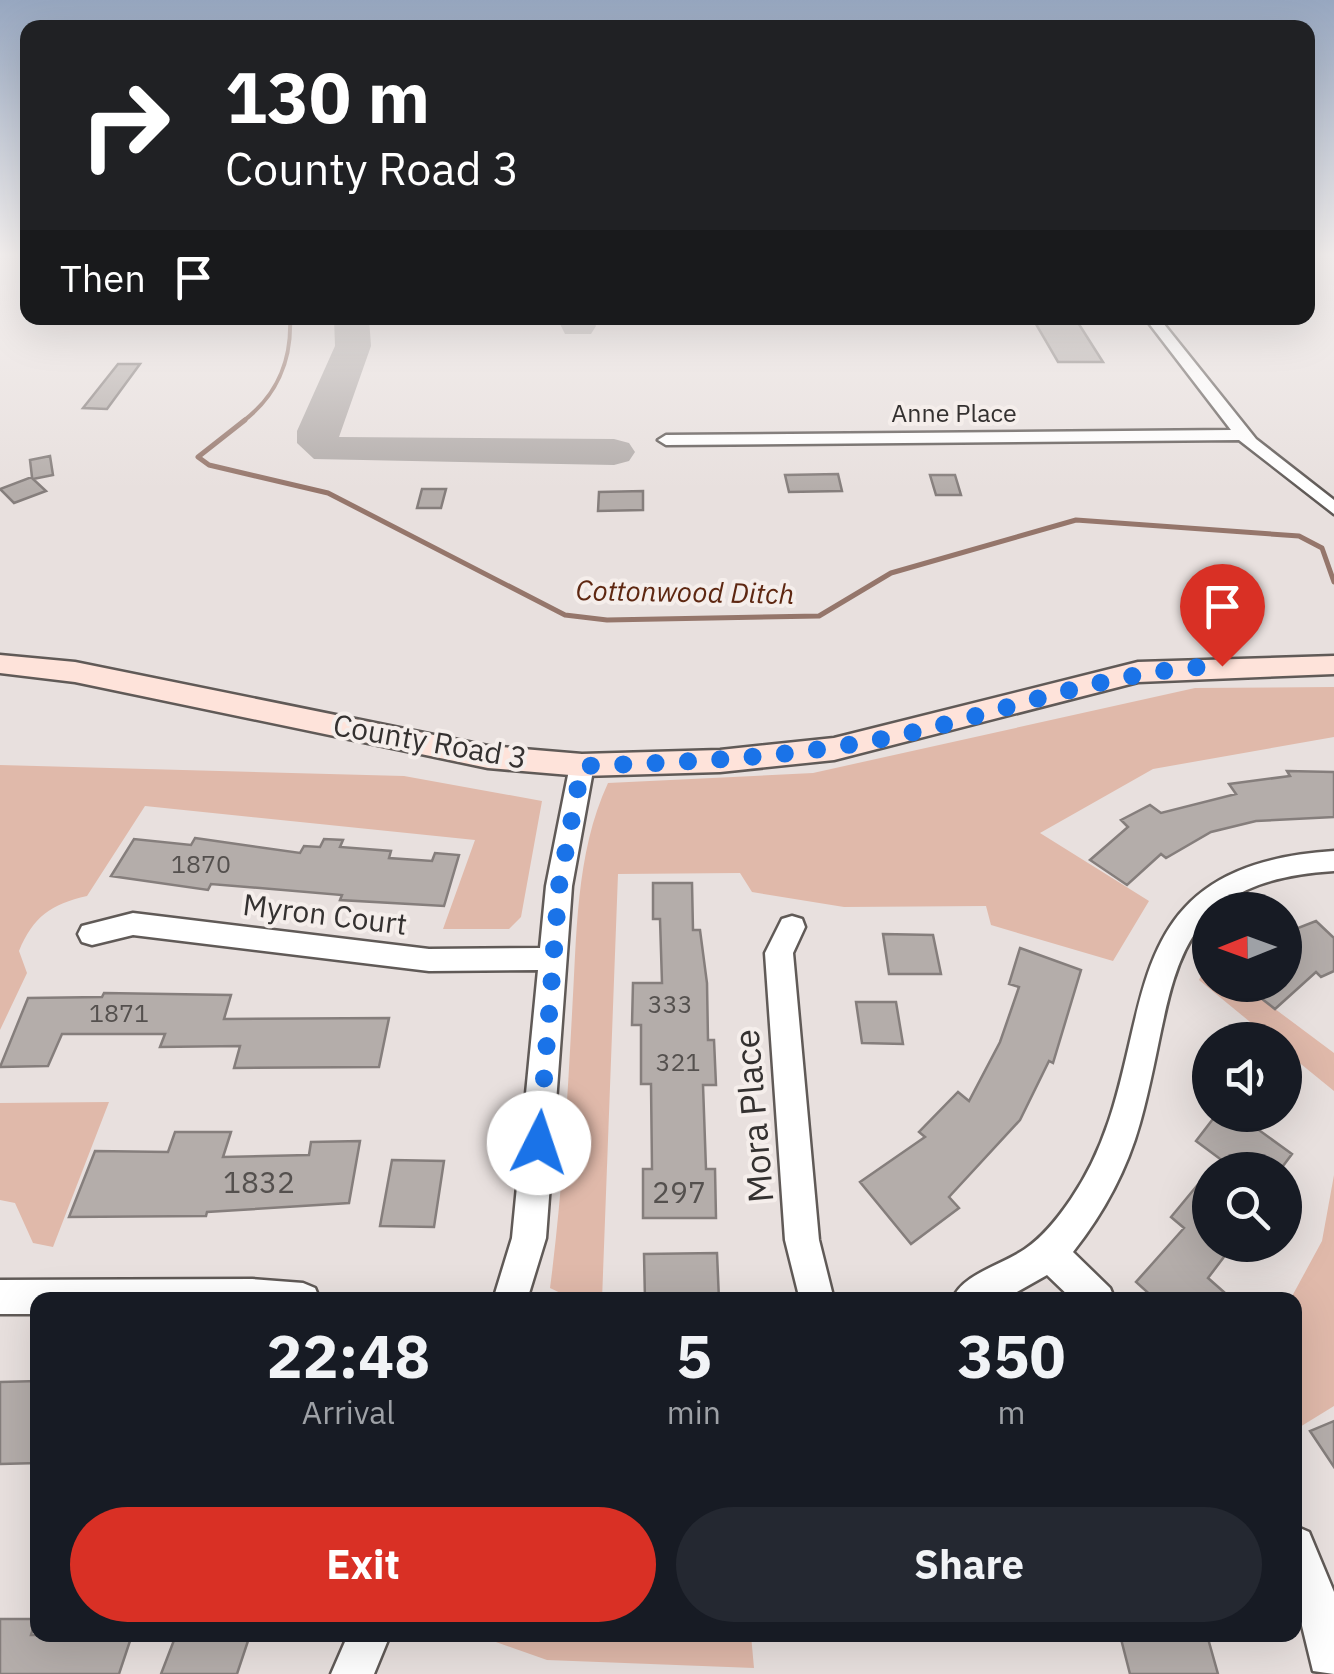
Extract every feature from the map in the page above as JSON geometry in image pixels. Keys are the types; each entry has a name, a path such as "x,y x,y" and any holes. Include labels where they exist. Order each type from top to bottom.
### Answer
{"street":[{"path":"1165,334 1243,435 1268,460 1334,509"},
{"name":"Anne Place","path":"666,440 1243,435"},
{"name":"County Road 3","path":"0,664 75,672 488,757 582,766 720,761 834,749 1138,672 1334,665"},
{"path":"512,1292 529,1238 559,886 582,766"},
{"path":"983,1292 1049,1253 1098,1185 1132,1109 1154,995 1172,940 1207,903 1252,874 1310,861 1334,861"},
{"name":"Myron Court","path":"92,934 133,924 429,960 552,959"},
{"name":"Mora Place","path":"792,926 778,953 802,1240 815,1292"},
{"path":"1049,1253 1090,1292"},
{"path":"0,1297 30,1297"},
{"path":"1302,1564 1319,1606 1334,1671"},
{"path":"352,1674 366,1642"}],"shaded area":[{"path":"1334,687 1334,737 1153,769 1040,833 1149,901 1113,961 991,925 986,906 844,907 752,892 740,873 618,874 602,1292 558,1292 550,1288 564,1151 583,867 608,783 813,773 1195,688"},
{"path":"0,765 404,776 542,801 521,917 509,929 443,929 475,840 145,806 87,896 53,908 30,929 19,951 27,973 0,1030"},
{"path":"1226,1002 1266,1002 1293,1022 1250,1022"},
{"path":"1302,1029 1334,1053 1334,1091 1302,1065"},
{"path":"109,1102 53,1247 33,1243 15,1203 0,1200 0,1103"},
{"path":"1334,1175 1334,1406 1302,1426 1302,1292 1294,1292 1322,1241"},
{"path":"496,1642 752,1642 754,1668 547,1660"}],"building":[{"path":"1042,334 1085,334 1103,362 1058,362"},
{"path":"118,364 140,364 107,409 83,408"},
{"path":"50,456 53,475 33,479 46,491 14,503 0,489 32,477 30,460"},
{"path":"838,474 842,491 789,492 785,475"},
{"path":"930,475 955,475 961,495 936,495"},
{"path":"422,489 446,489 441,508 417,508"},
{"path":"643,491 643,510 598,511 599,492"},
{"path":"1287,771 1334,772 1334,817 1256,821 1211,832 1166,858 1161,854 1127,885 1090,860 1128,827 1121,820 1150,805 1161,813 1236,794 1229,784 1290,776"},
{"path":"195,838 300,853 304,846 320,847 324,839 343,840 340,847 391,851 389,858 432,861 435,853 459,855 444,906 340,900 342,895 211,884 208,890 111,876 134,839 191,845"},
{"path":"653,883 692,883 693,930 700,930 707,983 708,1040 714,1040 716,1085 703,1085 706,1169 715,1169 716,1218 643,1218 643,1169 652,1169 651,1084 641,1084 641,1025 632,1025 633,983 662,983 660,919 653,919"},
{"path":"1316,921 1334,938 1334,971 1321,977 1316,972 1302,985 1302,926"},
{"path":"883,934 933,935 941,974 889,974"},
{"path":"1020,948 1081,970 1053,1063 1049,1061 1020,1120 949,1197 959,1208 911,1244 860,1182 925,1137 919,1132 958,1092 969,1101 1000,1042 1019,987 1009,984"},
{"path":"104,993 231,995 224,1019 389,1018 379,1067 234,1068 240,1046 160,1047 165,1034 62,1034 48,1066 0,1067 28,998 102,997"},
{"path":"856,1002 896,1002 903,1044 862,1043"},
{"path":"175,1132 231,1132 223,1157 309,1155 311,1142 360,1141 349,1203 207,1212 206,1216 69,1217 95,1151 168,1152"},
{"path":"1203,1132 1262,1132 1289,1152 1211,1152 1196,1141"},
{"path":"392,1160 444,1161 434,1227 380,1226"},
{"path":"1192,1192 1192,1262 1220,1262 1208,1278 1224,1292 1147,1292 1136,1282 1184,1228 1171,1217"},
{"path":"717,1253 719,1292 645,1292 644,1254"},
{"path":"30,1381 30,1463 0,1464 0,1382"},
{"path":"1334,1421 1334,1467 1310,1431"},
{"path":"0,1619 30,1619 30,1642 130,1642 119,1674 0,1674"},
{"path":"173,1642 248,1642 237,1674 161,1674"},
{"path":"1122,1642 1209,1642 1218,1674 1130,1674"}],"waterway":[{"name":"Cottonwood Ditch","path":"242,422 264,401 280,377 290,334"},
{"name":"Cottonwood Ditch","path":"245,420 198,457 209,465 328,493 565,615 607,620 819,616 891,573 1076,520 1299,536 1322,548 1334,582"}],"taxiway":[{"path":"353,334 353,346 318,431 318,443 329,450 614,452"}],"route":[{"path":"539,1143 559,886 582,766 720,761 834,749 907,734 1138,672 1222,666"}]}
